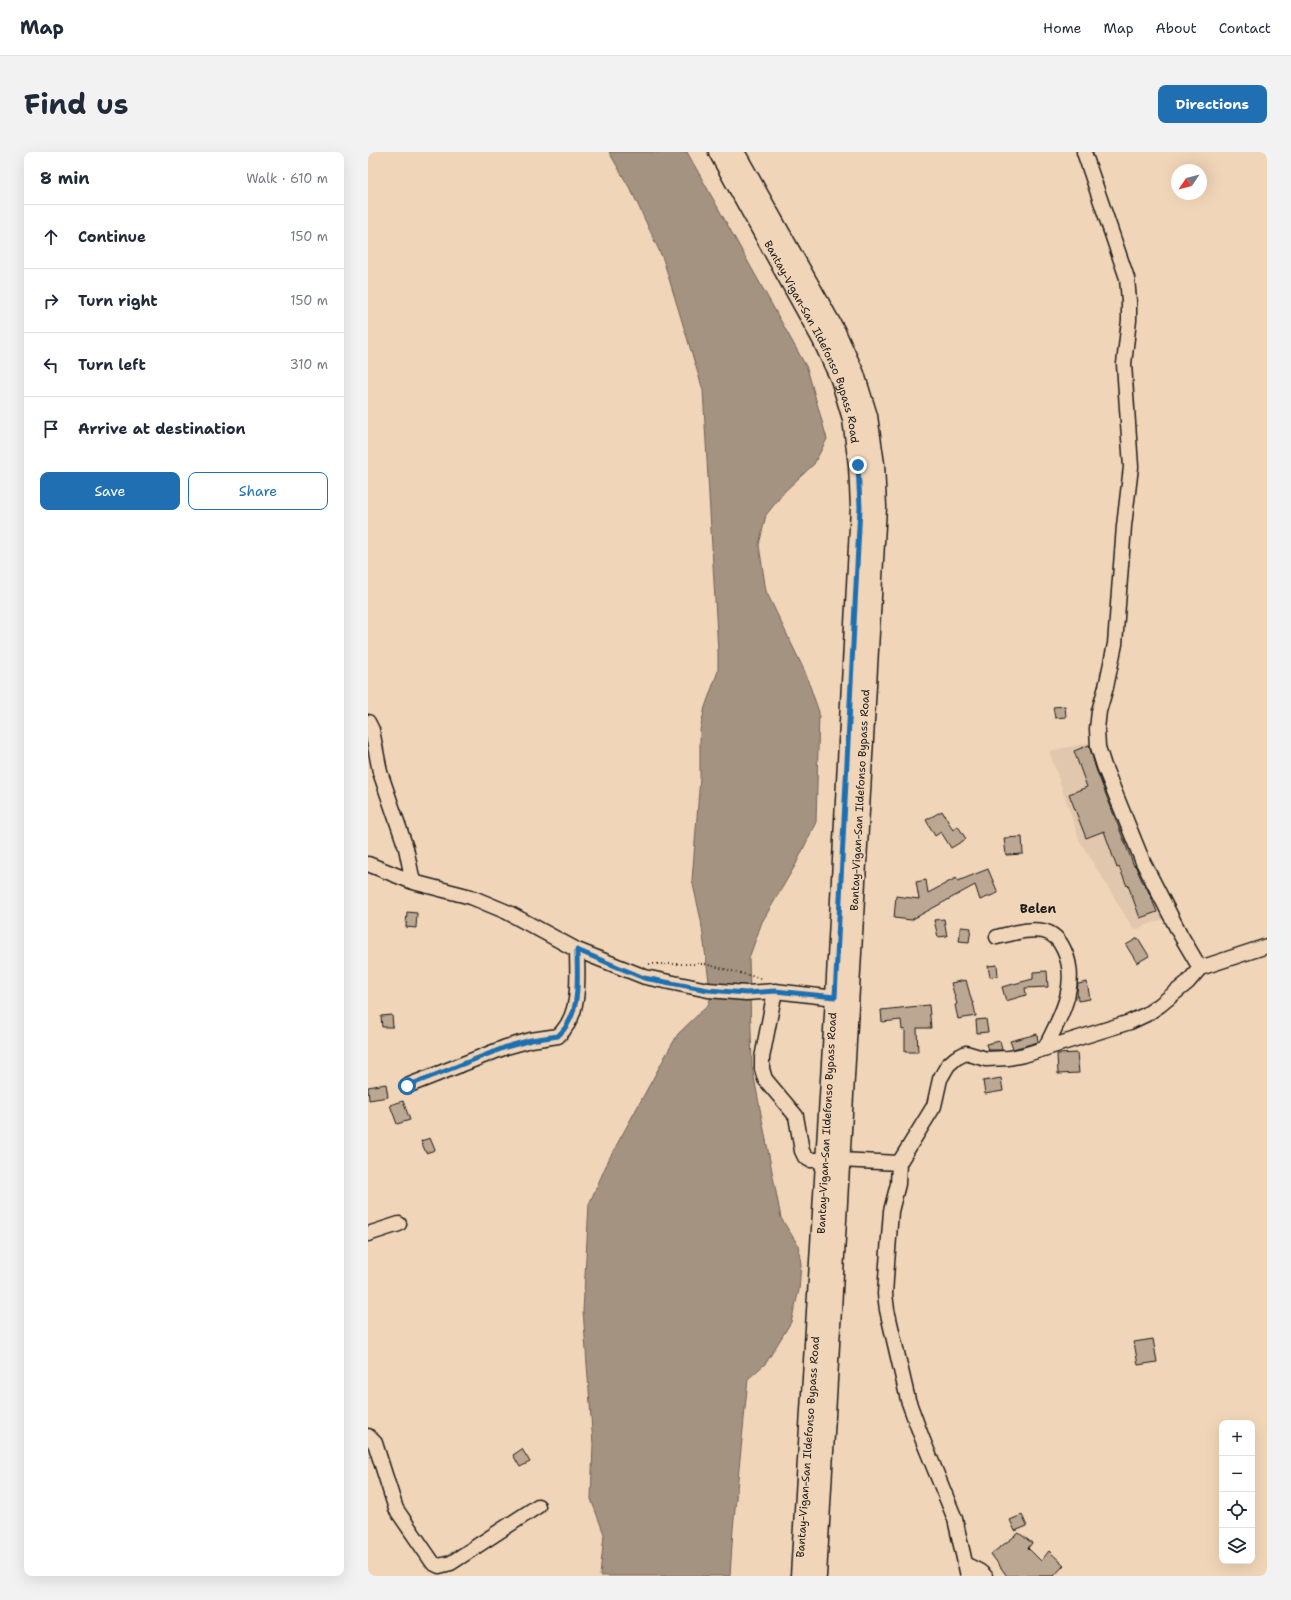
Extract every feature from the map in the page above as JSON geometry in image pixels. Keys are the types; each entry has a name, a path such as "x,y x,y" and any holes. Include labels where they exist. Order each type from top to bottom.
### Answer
{"main road":[{"name":"Bantay-Vigan-San Ildefonso Bypass Road","path":"718,152 822,340 840,379 852,419 857,457 860,507 842,998"},
{"name":"Bantay-Vigan-San Ildefonso Bypass Road","path":"735,152 836,332 856,374 868,416 875,464 877,507 842,998 833,1160 817,1576"},
{"name":"Bantay-Vigan-San Ildefonso Bypass Road","path":"800,1576 833,1160"}],"street":[{"path":"1084,152 1127,278 1129,301 1129,320 1124,364 1130,451 1130,473 1124,526 1115,644 1106,687 1099,711 1097,729 1098,747 1104,766 1143,862 1176,927 1200,968"},
{"path":"368,722 372,730 380,772 406,848 413,882"},
{"path":"368,864 413,882 478,900 507,912 577,950 644,978 708,990 746,993 775,991 842,998"},
{"path":"997,936 1033,930 1049,932 1056,937 1068,959 1071,975 1070,988 1062,1012 1045,1048"},
{"path":"985,1576 979,1571 967,1570 955,1520 908,1400 887,1310 887,1264 891,1211 898,1184 899,1163 934,1106 940,1079 948,1065 956,1058 966,1053 986,1059 1009,1058 1130,1022 1147,1014 1188,982 1200,968 1267,946"},
{"path":"407,1086 506,1047 531,1040 558,1036 570,1021 577,1003 577,950"},
{"path":"775,991 762,1058 762,1069 766,1079 796,1116 804,1157 810,1160 899,1163"},
{"path":"368,1234 399,1224"},
{"path":"368,1436 375,1443 396,1509 433,1563 439,1566 451,1563 538,1506"}],"path":[{"path":"642,964 705,964 753,976"}],"shaded area":[{"path":"609,152 687,152 807,368 827,439 814,464 785,491 766,515 759,545 766,591 805,672 819,712 816,822 796,864 762,922 749,958 752,1067 781,1218 798,1245 801,1264 799,1290 791,1322 766,1363 748,1379 733,1529 730,1576 600,1576 604,1534 591,1499 593,1444 583,1311 589,1204 609,1159 678,1034 708,1005 711,997 701,920 692,880 700,778 700,730 705,707 718,671 703,390 663,259 633,194"},
{"path":"1093,742 1166,918 1134,930 1080,841 1049,751"}],"building":[{"path":"1065,706 1066,717 1055,718 1053,707"},
{"path":"1089,745 1096,769 1134,866 1135,865 1143,883 1144,882 1157,912 1140,918 1128,885 1127,886 1119,867 1117,868 1104,831 1086,838 1069,794 1087,787 1074,751"},
{"path":"942,811 953,830 958,826 966,839 951,848 941,832 935,836 926,820"},
{"path":"1022,837 1023,854 1006,855 1004,838"},
{"path":"988,869 998,893 980,900 975,885 911,920 894,918 896,896 919,899 916,882 926,880 928,893 956,878 958,881"},
{"path":"407,912 417,913 416,928 406,927"},
{"path":"944,919 947,936 938,937 934,920"},
{"path":"961,927 971,928 969,942 959,941"},
{"path":"1138,938 1149,956 1137,963 1126,945"},
{"path":"997,965 998,976 990,977 988,966"},
{"path":"1047,971 1048,987 1025,988 1026,995 1006,1001 1002,987 1033,979 1033,972"},
{"path":"966,980 976,1016 958,1019 955,1005 957,1004 951,983"},
{"path":"1087,982 1090,999 1078,1001 1078,984"},
{"path":"929,1005 931,1028 917,1028 918,1052 905,1052 905,1029 902,1030 901,1020 882,1022 881,1010"},
{"path":"392,1015 393,1027 382,1027 381,1016"},
{"path":"986,1019 988,1032 977,1033 976,1020"},
{"path":"1037,1034 1038,1042 1013,1049 1010,1041"},
{"path":"1000,1041 1002,1050 988,1050 986,1044"},
{"path":"1077,1053 1079,1073 1058,1074 1057,1054"},
{"path":"1001,1078 1003,1091 985,1094 983,1081"},
{"path":"386,1084 388,1097 369,1100 368,1087"},
{"path":"403,1101 410,1120 397,1124 390,1105"},
{"path":"430,1138 435,1150 426,1153 421,1141"},
{"path":"1153,1339 1157,1362 1138,1365 1134,1342"},
{"path":"522,1449 530,1462 520,1467 513,1455"},
{"path":"1022,1515 1027,1526 1015,1531 1010,1520"},
{"path":"1019,1533 1032,1543 1028,1548 1041,1561 1049,1551 1064,1565 1054,1576 1007,1576 991,1554"}],"district":[{"name":"Belen","path":"1038,908"}],"route":[{"path":"407,1086 506,1047 531,1040 553,1038 558,1036 563,1032 570,1021 577,1003 577,950 644,978 708,990 746,993 775,991 835,997 860,507 858,465"}]}
